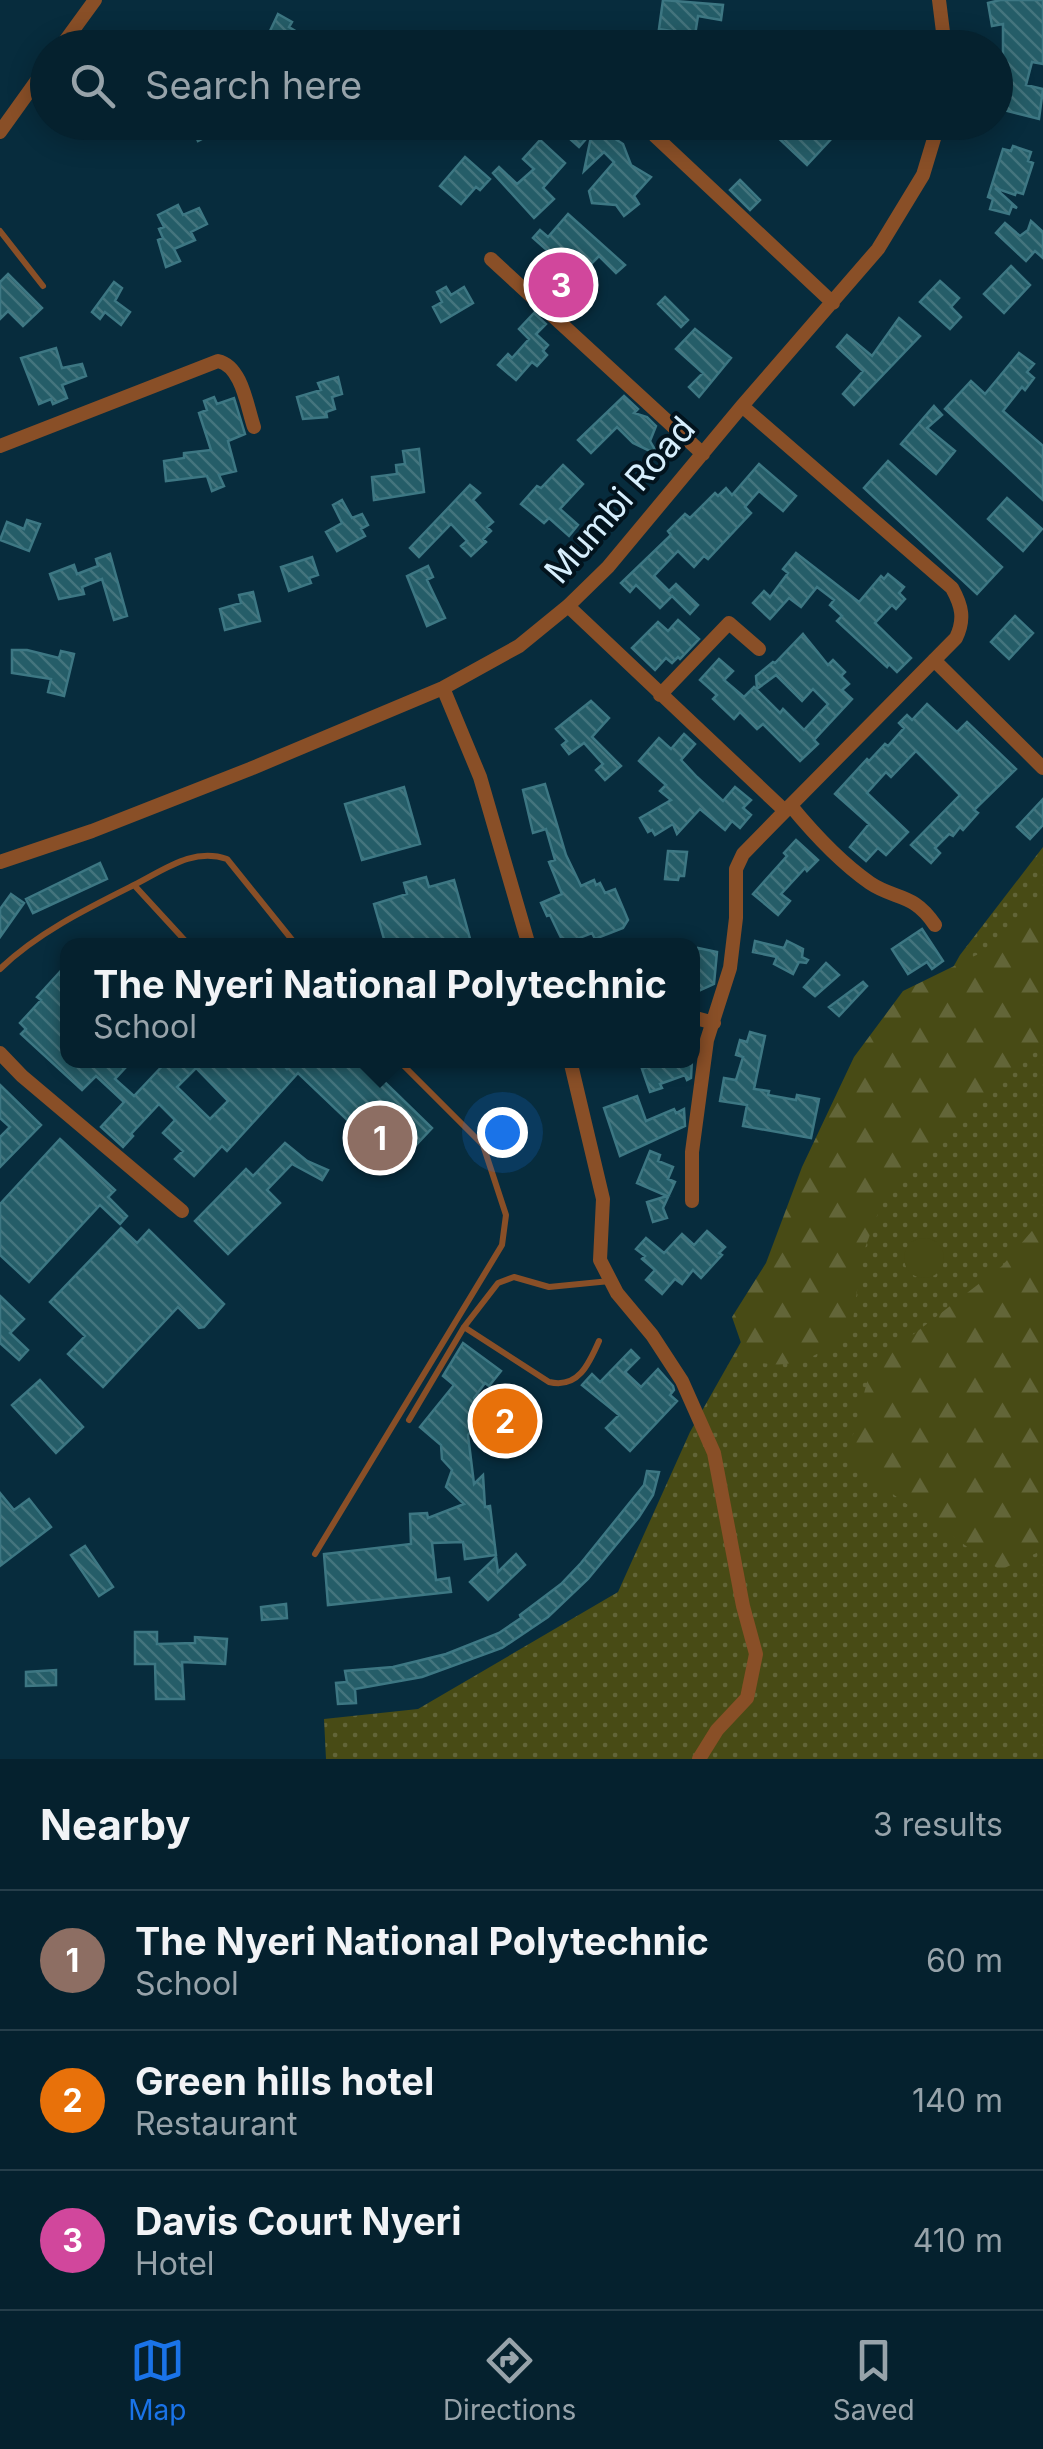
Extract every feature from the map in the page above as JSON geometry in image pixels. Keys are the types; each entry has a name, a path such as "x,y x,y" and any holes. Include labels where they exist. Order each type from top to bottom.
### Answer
{"street":[{"path":"73,30 94,0"},
{"path":"939,0 943,30"},
{"path":"0,132 30,90"},
{"path":"659,140 833,303"},
{"name":"Mumbi Road","path":"0,862 92,831 250,769 443,688 518,646 608,567 878,249 924,174 934,140"},
{"path":"491,259 703,454"},
{"path":"0,446 218,361 227,363 234,371 254,427"},
{"path":"692,1201 692,1152 707,1040 730,968 736,869 743,854 956,638 962,625 960,602 952,588 742,406"},
{"path":"568,606 844,862 873,886 902,895 935,924"},
{"path":"660,695 729,623 758,648"},
{"path":"934,660 1043,768"},
{"path":"443,688 480,777 527,938"},
{"path":"700,1019 714,1023"},
{"path":"0,1053 35,1088 182,1211"},
{"path":"572,1068 603,1200 600,1260 682,1381 714,1452 756,1654 747,1698 717,1730 699,1759"}],"lane":[{"path":"0,231 43,286"},
{"path":"0,968 14,955 96,904 186,858 210,853 227,859 291,938"},
{"path":"134,886 183,938"},
{"path":"315,1554 502,1245 506,1215 483,1145 406,1068"},
{"path":"409,1420 464,1327 498,1283 514,1277 549,1287 611,1280"},
{"path":"464,1327 549,1382 563,1385 577,1379 600,1340"}],"green space":[{"path":"1043,847 1043,1759 326,1759 324,1719 418,1709 618,1592 690,1432 960,955"},
{"path":"1043,898 1043,1045 979,1100 883,1200 862,1256 851,1334 825,1350 790,1363 747,1360 732,1317 766,1263 802,1167 854,1057 903,991 997,945"},
{"path":"1043,1218 1043,1550 1000,1570 846,1461 871,1367 1002,1266"},
{"path":"924,1238 938,1244 944,1258 938,1272 924,1278 910,1272 904,1258 910,1244"}],"building":[{"path":"663,0 723,5 721,20 698,16 696,30 659,29"},
{"path":"1043,0 1043,64 1032,62 1026,85 1043,89 1039,119 1013,112 1013,30 1003,30 1003,24 992,26 988,3"},
{"path":"278,14 292,22 289,27 294,30 270,30"},
{"path":"540,140 565,163 543,188 554,199 534,218 493,173 499,167 517,184 534,169 523,159"},
{"path":"590,140 617,140 623,144 631,165 651,177 634,196 639,204 624,216 616,205 592,203 589,191 614,162 604,152 584,171"},
{"path":"780,140 830,140 807,165"},
{"path":"1013,146 1031,152 1028,161 1033,163 1023,194 995,188 1017,208 1012,206 1009,214 990,209 993,199 988,197 1003,149 1011,151"},
{"path":"465,157 490,179 480,190 476,187 461,204 440,186"},
{"path":"740,180 760,200 750,210 730,190"},
{"path":"178,205 183,215 199,208 207,224 191,232 195,240 174,249 180,261 166,267 158,240 163,238 159,229 164,227 158,215"},
{"path":"568,214 625,265 616,273 599,256 557,298 546,289 566,267 533,238 540,230 548,237"},
{"path":"1031,221 1043,232 1043,258 1035,251 1026,261 996,233 1005,223 1020,236"},
{"path":"1011,266 1030,285 1004,313 984,294"},
{"path":"8,274 42,308 23,326 8,311 0,319 0,282"},
{"path":"940,281 959,298 951,307 961,317 950,329 920,302"},
{"path":"114,282 122,288 115,301 130,312 121,325 105,312 100,319 92,312"},
{"path":"446,287 451,295 464,287 473,303 441,322 433,307 442,302 437,292"},
{"path":"665,297 688,320 681,327 658,304"},
{"path":"534,313 546,324 536,334 548,345 543,351 547,355 537,366 532,362 516,380 498,365 508,354 512,358 529,339 519,329"},
{"path":"899,318 920,336 854,405 843,394 863,371 837,347 847,335 872,356"},
{"path":"695,329 731,358 699,397 689,387 703,373 676,349"},
{"path":"56,348 62,368 82,364 86,376 62,385 67,398 39,404 21,358"},
{"path":"1019,353 1034,364 1027,372 1034,378 1003,411 1043,446 1043,500 945,409 971,381 985,394"},
{"path":"338,377 342,394 332,397 335,409 326,412 327,417 303,419 297,397 321,390 318,383"},
{"path":"624,396 638,409 634,413 647,417 656,426 650,441 658,455 633,443 617,427 591,453 578,440"},
{"path":"214,397 217,404 234,398 245,434 228,441 236,471 219,475 224,486 212,491 207,476 166,481 164,461 184,458 184,453 211,450 199,413 207,410 204,401"},
{"path":"934,406 942,415 927,428 955,451 936,474 901,444"},
{"path":"419,449 424,492 374,500 372,477 397,474 396,465 405,464 403,451"},
{"path":"888,461 1002,567 977,594 864,488"},
{"path":"759,464 796,496 783,511 759,491 745,507 751,513 708,559 704,556 694,567 678,551 654,576 669,591 676,584 698,605 690,614 672,596 660,608 636,585 630,592 621,583 671,535 668,531 685,514 690,518 715,493 718,496 726,488 732,495"},
{"path":"563,465 583,484 560,509 578,525 569,536 549,518 544,523 521,504"},
{"path":"470,485 480,493 473,500 493,522 487,527 491,531 483,539 486,542 471,556 461,546 467,541 451,524 419,557 410,548"},
{"path":"1007,498 1042,529 1023,551 988,519"},
{"path":"342,500 352,518 362,514 368,525 361,529 365,536 337,551 326,532 342,523 333,505"},
{"path":"27,520 40,524 29,551 0,540 7,522 24,529"},
{"path":"796,553 859,602 881,576 884,579 888,574 904,587 899,593 905,599 896,609 892,605 875,623 911,658 897,672 837,621 842,616 830,605 834,600 817,587 801,607 789,598 770,619 753,603 764,591 770,597 788,573 783,569"},
{"path":"110,554 127,616 114,620 102,579 82,587 84,594 59,599 50,574 74,565 77,574 98,566 96,559"},
{"path":"312,557 318,575 309,578 311,583 289,591 281,567"},
{"path":"428,566 433,577 427,580 445,618 427,626 407,576"},
{"path":"253,592 260,621 225,630 220,609 241,603 239,595"},
{"path":"1015,616 1033,633 1009,659 991,642"},
{"path":"678,620 699,639 680,659 672,663 666,658 655,670 632,648 658,622 668,631"},
{"path":"803,634 828,665 833,660 845,672 841,676 849,684 842,690 852,699 800,761 763,724 757,729 740,712 734,719 700,680 719,659 733,671 724,680 744,697 754,687 804,730 828,704 813,689 802,701 776,675 757,689 756,676"},
{"path":"12,650 59,658 61,651 74,654 64,696 48,692 51,679 12,673"},
{"path":"591,701 609,718 592,737 621,766 605,780 596,770 603,764 584,743 569,754 562,745 567,741 556,729"},
{"path":"927,704 957,732 967,722 1016,769 974,810 978,813 963,830 960,827 953,836 949,834 935,848 940,853 931,863 911,845 960,795 916,751 891,777 886,772 867,793 908,832 886,855 878,848 866,861 850,847 869,824 835,794 867,759 885,744 888,746 904,728 899,723 907,715 912,720"},
{"path":"684,734 695,744 681,760 697,777 723,801 735,787 751,800 743,808 751,815 740,828 732,821 725,830 700,809 677,834 673,824 655,835 652,830 648,832 640,818 671,800 660,791 666,785 639,761 659,738 671,749"},
{"path":"545,784 566,855 581,886 594,880 605,893 615,889 628,920 623,928 598,938 592,933 561,938 541,903 562,894 549,862 555,860 546,829 533,833 523,790"},
{"path":"404,787 420,844 362,860 345,804"},
{"path":"1043,799 1043,825 1030,839 1017,827"},
{"path":"796,840 818,860 781,894 790,901 778,915 753,894"},
{"path":"668,851 687,852 684,876 678,880 665,879"},
{"path":"100,863 107,879 33,913 26,899"},
{"path":"426,877 429,887 454,880 470,938 384,938 374,904 407,894 404,883"},
{"path":"11,894 24,903 0,937 0,909"},
{"path":"922,929 943,961 932,969 927,962 908,974 892,949"},
{"path":"755,941 784,948 787,941 803,949 802,957 808,960 799,962 793,974 774,964 777,957 753,952"},
{"path":"700,948 717,952 714,984 700,990"},
{"path":"826,963 839,975 815,996 804,987"},
{"path":"60,972 60,1068 125,1068 115,1079 134,1096 160,1068 196,1068 286,1068 287,1069 370,1068 432,1128 401,1161 367,1129 362,1134 298,1073 227,1151 222,1146 194,1176 175,1159 183,1151 163,1133 175,1120 159,1104 123,1147 101,1127 124,1102 96,1076 82,1090 21,1034 26,1029 20,1023 41,1000 37,997","holes":["196,1068 228,1101 210,1119 177,1087"]},
{"path":"863,982 867,986 839,1016 829,1007"},
{"path":"750,1032 765,1036 754,1089 796,1100 797,1095 819,1099 811,1138 743,1126 747,1105 720,1101 724,1078 736,1080 743,1057 736,1055 740,1040 747,1042"},
{"path":"692,1068 691,1078 687,1080 685,1075 650,1092 642,1069"},
{"path":"0,1085 41,1125 0,1167 0,1137 10,1127 0,1118"},
{"path":"637,1096 646,1121 674,1109 676,1113 684,1109 685,1126 620,1156 604,1108"},
{"path":"60,1139 115,1190 108,1197 127,1216 120,1224 100,1205 29,1282 0,1255 0,1204"},
{"path":"285,1143 307,1161 328,1170 322,1180 292,1164 267,1190 280,1203 228,1254 195,1221 246,1169 253,1176"},
{"path":"650,1151 660,1155 658,1161 673,1167 668,1179 675,1182 663,1208 667,1218 653,1222 647,1202 667,1196 637,1183"},
{"path":"121,1228 137,1243 149,1230 224,1304 199,1328 178,1307 103,1387 68,1354 85,1336 50,1302"},
{"path":"707,1231 725,1247 701,1278 693,1270 682,1284 675,1279 662,1294 646,1280 655,1270 636,1249 646,1238 664,1253 682,1234 694,1245"},
{"path":"0,1296 24,1319 10,1333 28,1350 19,1360 0,1343"},
{"path":"463,1343 501,1371 474,1398 481,1411 480,1421 468,1435 474,1484 483,1475 485,1507 490,1506 496,1555 465,1559 463,1542 432,1543 436,1580 449,1578 451,1592 328,1605 324,1554 411,1544 410,1514 427,1513 428,1518 464,1504 446,1487 452,1470 442,1459 441,1445 420,1427 454,1385 443,1376"},
{"path":"631,1350 639,1358 625,1372 641,1387 658,1369 673,1386 670,1395 677,1401 630,1451 606,1428 619,1415 582,1385 592,1374 600,1382"},
{"path":"40,1380 83,1427 56,1453 12,1405"},
{"path":"647,1471 659,1472 653,1495 639,1517 588,1579 548,1617 502,1648 422,1677 355,1689 356,1703 338,1704 336,1683 347,1682 345,1671 393,1667 446,1654 499,1633 521,1618 581,1563 644,1485"},
{"path":"0,1493 14,1510 29,1499 51,1527 0,1566"},
{"path":"85,1546 113,1587 99,1596 71,1555"},
{"path":"516,1554 525,1565 488,1600 470,1582 496,1557 498,1572"},
{"path":"286,1604 287,1618 262,1620 261,1607"},
{"path":"135,1632 157,1632 157,1644 195,1643 195,1637 227,1639 225,1664 182,1662 184,1699 156,1699 155,1664 135,1664"},
{"path":"56,1670 56,1685 26,1686 26,1672"}],"place":[{"name":"Davis Court Nyeri","path":"561,285"},
{"name":"The Nyeri National Polytechnic","path":"380,1138"},
{"name":"Green hills hotel","path":"505,1421"}]}
